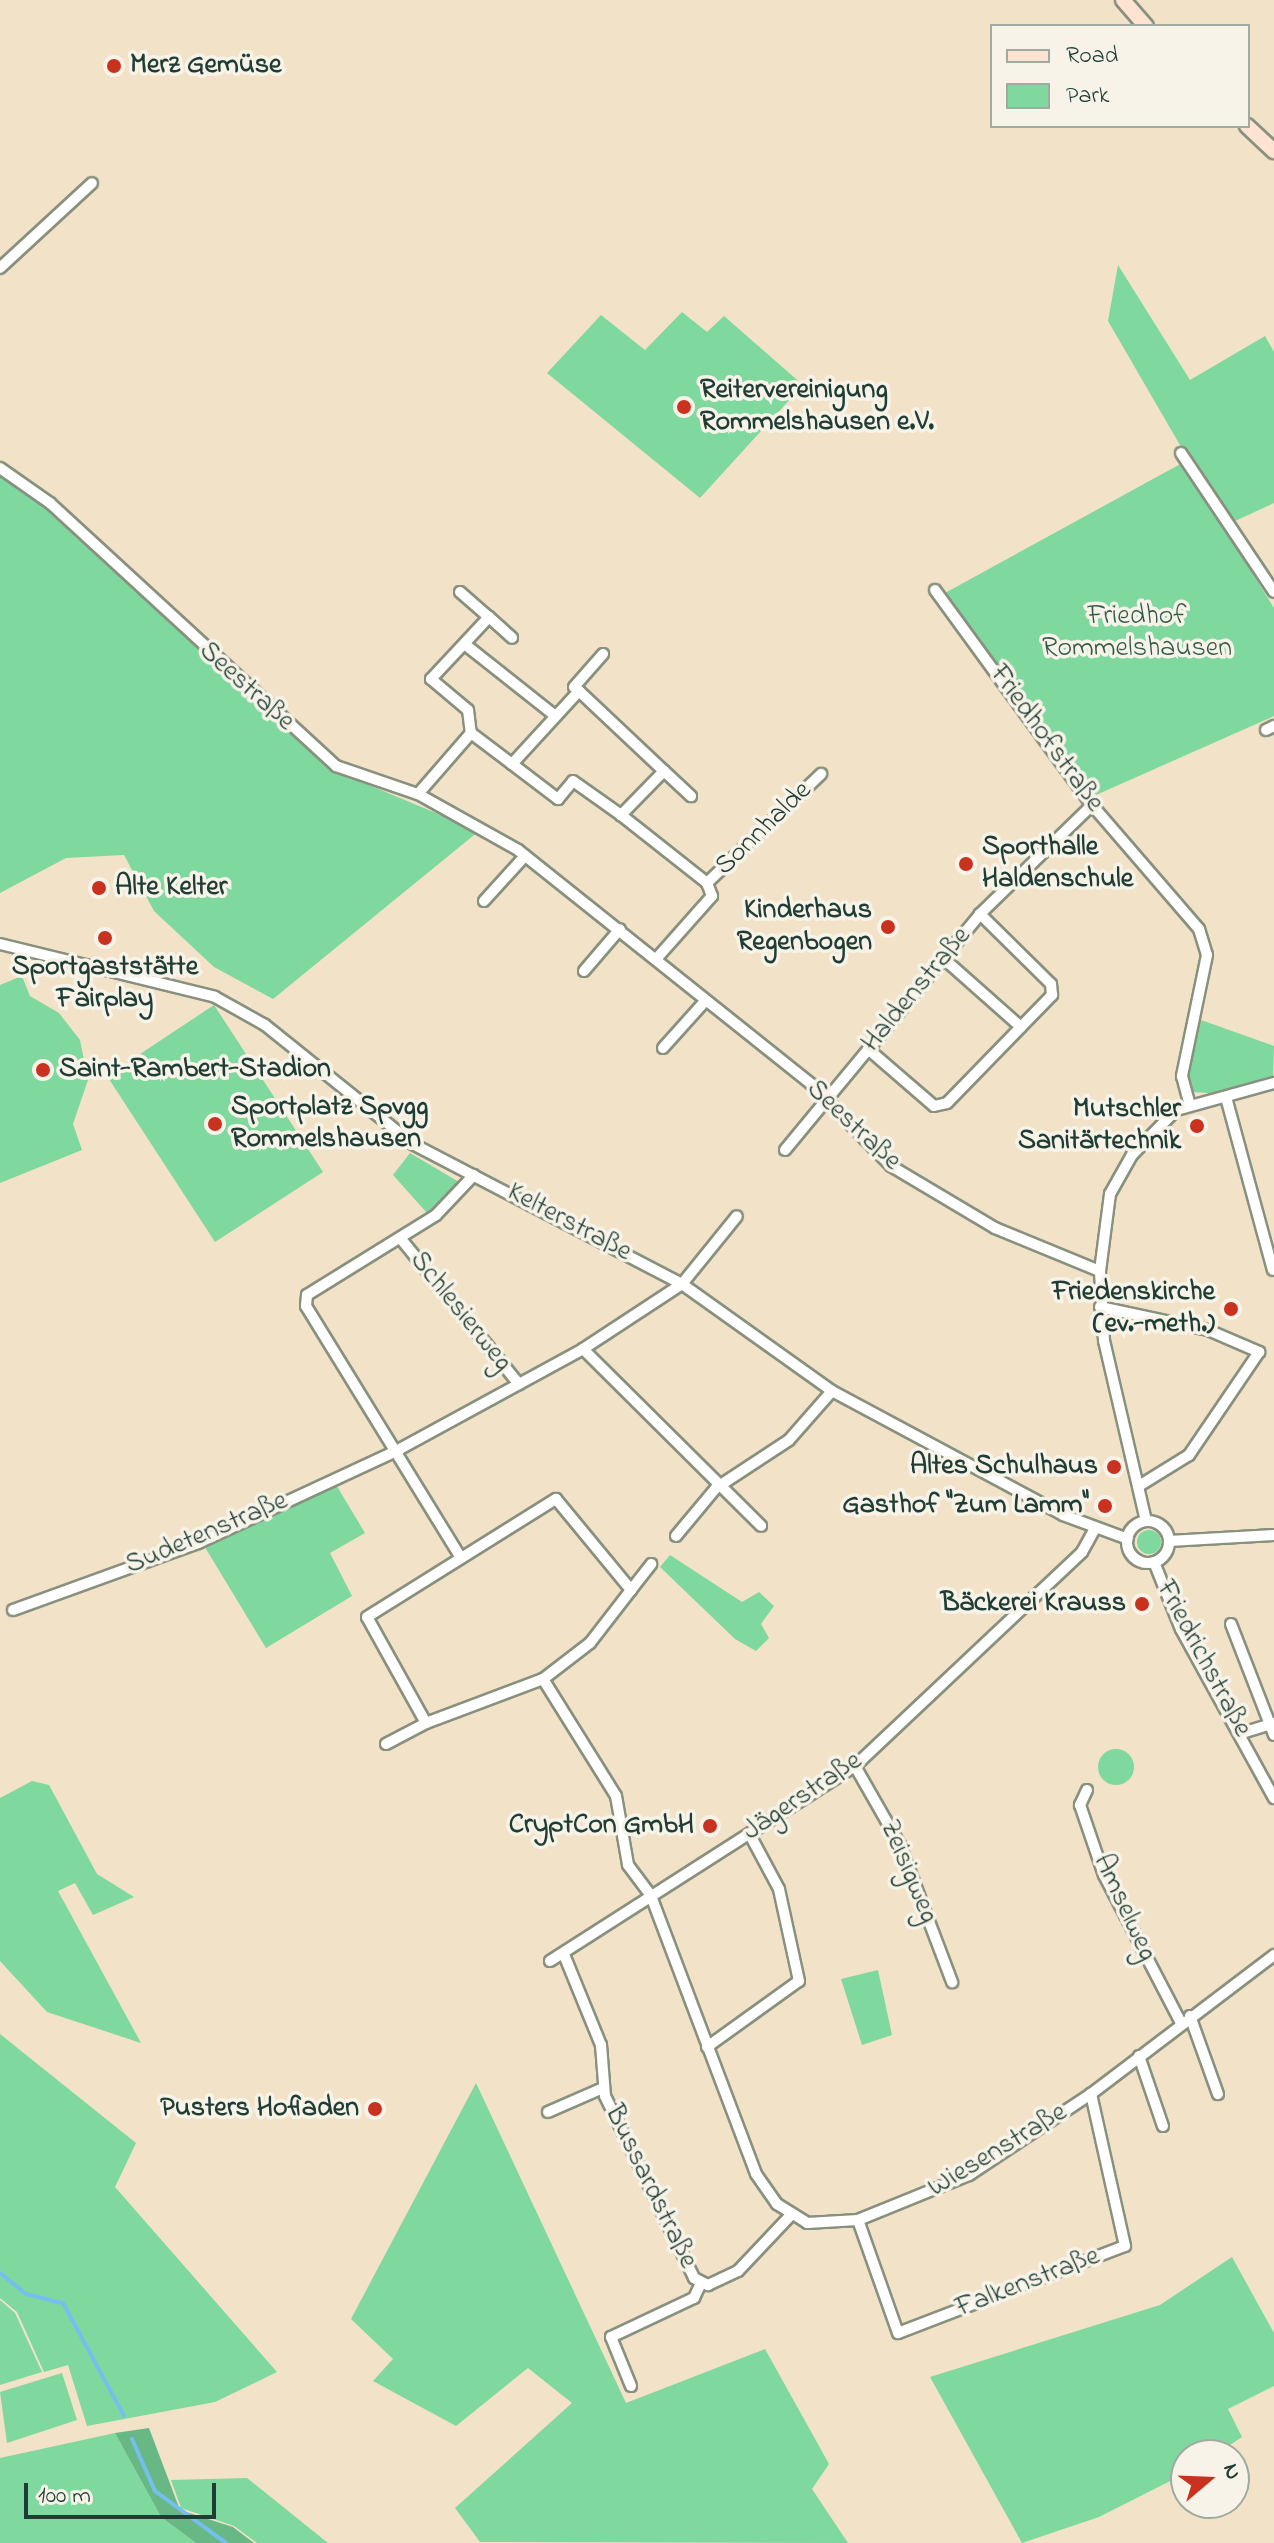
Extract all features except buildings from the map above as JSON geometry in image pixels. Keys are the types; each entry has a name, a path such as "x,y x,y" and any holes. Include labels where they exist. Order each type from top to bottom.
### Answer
{"main road":[{"path":"1123,0 1144,24"},
{"path":"1249,128 1274,151"}],"street":[{"path":"0,268 92,183"},
{"path":"1181,453 1274,592"},
{"name":"Seestraße","path":"0,468 50,503 336,766 418,794 525,856 657,958 826,1098 891,1166 995,1228 1100,1271"},
{"name":"Friedhofstraße","path":"935,590 1092,805 1199,929 1207,955 1182,1076 1190,1105"},
{"path":"460,592 512,638"},
{"path":"489,617 467,646 431,679 468,710 471,733 512,764 579,691"},
{"path":"467,646 554,715"},
{"path":"603,654 574,687 691,796"},
{"path":"418,794 471,733"},
{"name":"Sonnhalde","path":"512,764 558,799 573,781 707,883 712,896 657,958"},
{"path":"621,815 664,771"},
{"name":"Sonnhalde","path":"707,883 821,774"},
{"name":"Haldenstraße","path":"785,1150 980,914 1092,805"},
{"path":"484,901 525,856"},
{"path":"868,1049 934,1106 947,1103 1052,995 1051,984 980,914"},
{"path":"584,971 620,929"},
{"name":"Kelterstraße","path":"0,944 215,997 265,1025 413,1144 682,1284 832,1391 1095,1529 1128,1539"},
{"path":"943,958 1021,1027"},
{"path":"663,1048 706,1000"},
{"path":"1146,1521 1100,1307 1100,1271 1110,1194 1162,1121 1190,1105 1227,1101 1274,1083"},
{"path":"1227,1101 1273,1270"},
{"path":"461,1558 398,1450 306,1306 307,1295 401,1239 474,1175"},
{"path":"682,1284 737,1216"},
{"name":"Schlesierweg","path":"401,1239 519,1384"},
{"name":"Sudetenstraße","path":"13,1610 198,1543 398,1450 583,1349 682,1284"},
{"path":"1100,1307 1208,1330 1259,1352 1189,1455 1139,1486"},
{"path":"583,1349 716,1488 761,1526"},
{"path":"676,1536 716,1488 789,1440 832,1391"},
{"path":"426,1723 367,1617 556,1499 631,1590"},
{"path":"1146,1521 1128,1539 1133,1556 1154,1562 1169,1541"},
{"path":"1146,1521 1163,1527 1169,1541"},
{"name":"Jägerstraße","path":"550,1961 565,1957 651,1896 855,1766 1082,1552 1095,1529"},
{"path":"1169,1541 1274,1535"},
{"name":"Friedrichstraße","path":"1154,1562 1181,1629 1242,1733 1274,1798"},
{"path":"386,1744 426,1723 543,1679 590,1643 651,1564"},
{"name":"Friedrichstraße","path":"1231,1624 1273,1728"},
{"path":"543,1679 611,1783 628,1865 651,1896 756,2174 791,2215"},
{"path":"1242,1733 1273,1728"},
{"name":"Zeisigweg","path":"855,1766 900,1845 952,1982"},
{"name":"Amselweg","path":"1087,1790 1080,1805 1104,1875 1186,2019 1218,2094"},
{"path":"707,2047 799,1981 779,1889 750,1835"},
{"name":"Wiesenstraße","path":"791,2215 821,2225 858,2220 969,2175 1091,2094 1274,1955"},
{"name":"Bussardstraße","path":"565,1957 601,2045 603,2088 701,2283"},
{"path":"1139,2056 1163,2126"},
{"name":"Bussardstraße","path":"548,2112 603,2088"},
{"name":"Falkenstraße","path":"858,2220 898,2333 1125,2246 1091,2094"},
{"name":"Bussardstraße","path":"631,2386 611,2337 694,2298 701,2283 738,2271 791,2215"}],"green space":[{"path":"1118,265 1190,380 1265,336 1274,352 1274,503 1233,522 1184,452 1108,321"},
{"name":"Reitervereinigung Rommelshausen e.V.","path":"682,312 707,332 724,316 803,385 700,498 547,373 601,315 645,350"},
{"name":"Friedhof Rommelshausen","path":"1184,462 1274,608 1274,716 1096,795 945,593"},
{"path":"0,476 49,510 333,770 479,831 273,999 214,967 154,911 124,855 66,858 0,893"},
{"name":"Saint-Rambert-Stadion","path":"22,976 30,996 59,1013 80,1040 88,1080 73,1124 82,1150 0,1183 0,985"},
{"name":"Sportplatz Spvgg Rommelshausen","path":"214,1005 323,1172 215,1242 107,1076"},
{"path":"1201,1020 1274,1046 1273,1077 1225,1094 1192,1092 1187,1075"},
{"path":"410,1153 459,1182 427,1213 393,1175"},
{"path":"335,1483 365,1533 330,1553 352,1596 266,1648 203,1544"},
{"path":"1149,1530 1160,1537 1161,1542 1154,1553 1149,1554 1138,1547 1137,1542 1144,1531"},
{"path":"670,1555 742,1602 759,1592 774,1606 761,1624 769,1638 756,1651 735,1639 660,1567"},
{"path":"1116,1749 1129,1754 1134,1767 1129,1780 1116,1785 1103,1780 1098,1767 1103,1754"},
{"path":"32,1781 49,1785 97,1874 134,1897 93,1915 75,1883 58,1891 141,2043 47,2012 0,1961 0,1798"},
{"path":"878,1970 892,2035 862,2045 841,1979"},
{"path":"0,2034 136,2143 115,2187 277,2372 215,2402 87,2426 68,2365 44,2372 17,2312 0,2298"},
{"path":"476,2083 626,2403 765,2349 829,2464 812,2489 848,2543 480,2542 455,2508 572,2403 528,2368 456,2426 373,2381 393,2359 351,2319"},
{"path":"1232,2257 1274,2333 1274,2386 1228,2409 1242,2437 1239,2439 1170,2439 1170,2481 1099,2517 1022,2543 930,2377 1160,2305"},
{"path":"0,2300 15,2313 42,2372 0,2385"},
{"path":"62,2373 77,2420 7,2443 0,2392"},
{"path":"149,2428 180,2510 233,2527 254,2543 196,2543 161,2517 115,2433"},
{"path":"115,2433 161,2517 196,2543 0,2543 0,2458"},
{"path":"247,2478 328,2543 257,2543 234,2526 181,2508 171,2480"}],"waterway":[{"path":"0,2273 26,2294 63,2303 124,2416"},
{"path":"132,2439 155,2491 226,2543"}],"place":[{"name":"Merz Gemüse","path":"114,66"},
{"name":"Reitervereinigung Rommelshausen e.V.","path":"684,407"},
{"name":"Sporthalle Haldenschule","path":"966,864"},
{"name":"Alte Kelter","path":"99,888"},
{"name":"Kinderhaus Regenbogen","path":"888,927"},
{"name":"Sportgaststätte Fairplay","path":"105,938"},
{"name":"Saint-Rambert-Stadion","path":"43,1070"},
{"name":"Sportplatz Spvgg Rommelshausen","path":"215,1124"},
{"name":"Mutschler Sanitärtechnik","path":"1197,1126"},
{"name":"Friedenskirche (ev.-meth.)","path":"1231,1309"},
{"name":"Altes Schulhaus","path":"1114,1467"},
{"name":"Gasthof \"Zum Lamm\"","path":"1105,1506"},
{"name":"Bäckerei Krauss","path":"1142,1604"},
{"name":"CryptCon GmbH","path":"710,1826"},
{"name":"Pusters Hofladen","path":"375,2109"}]}
